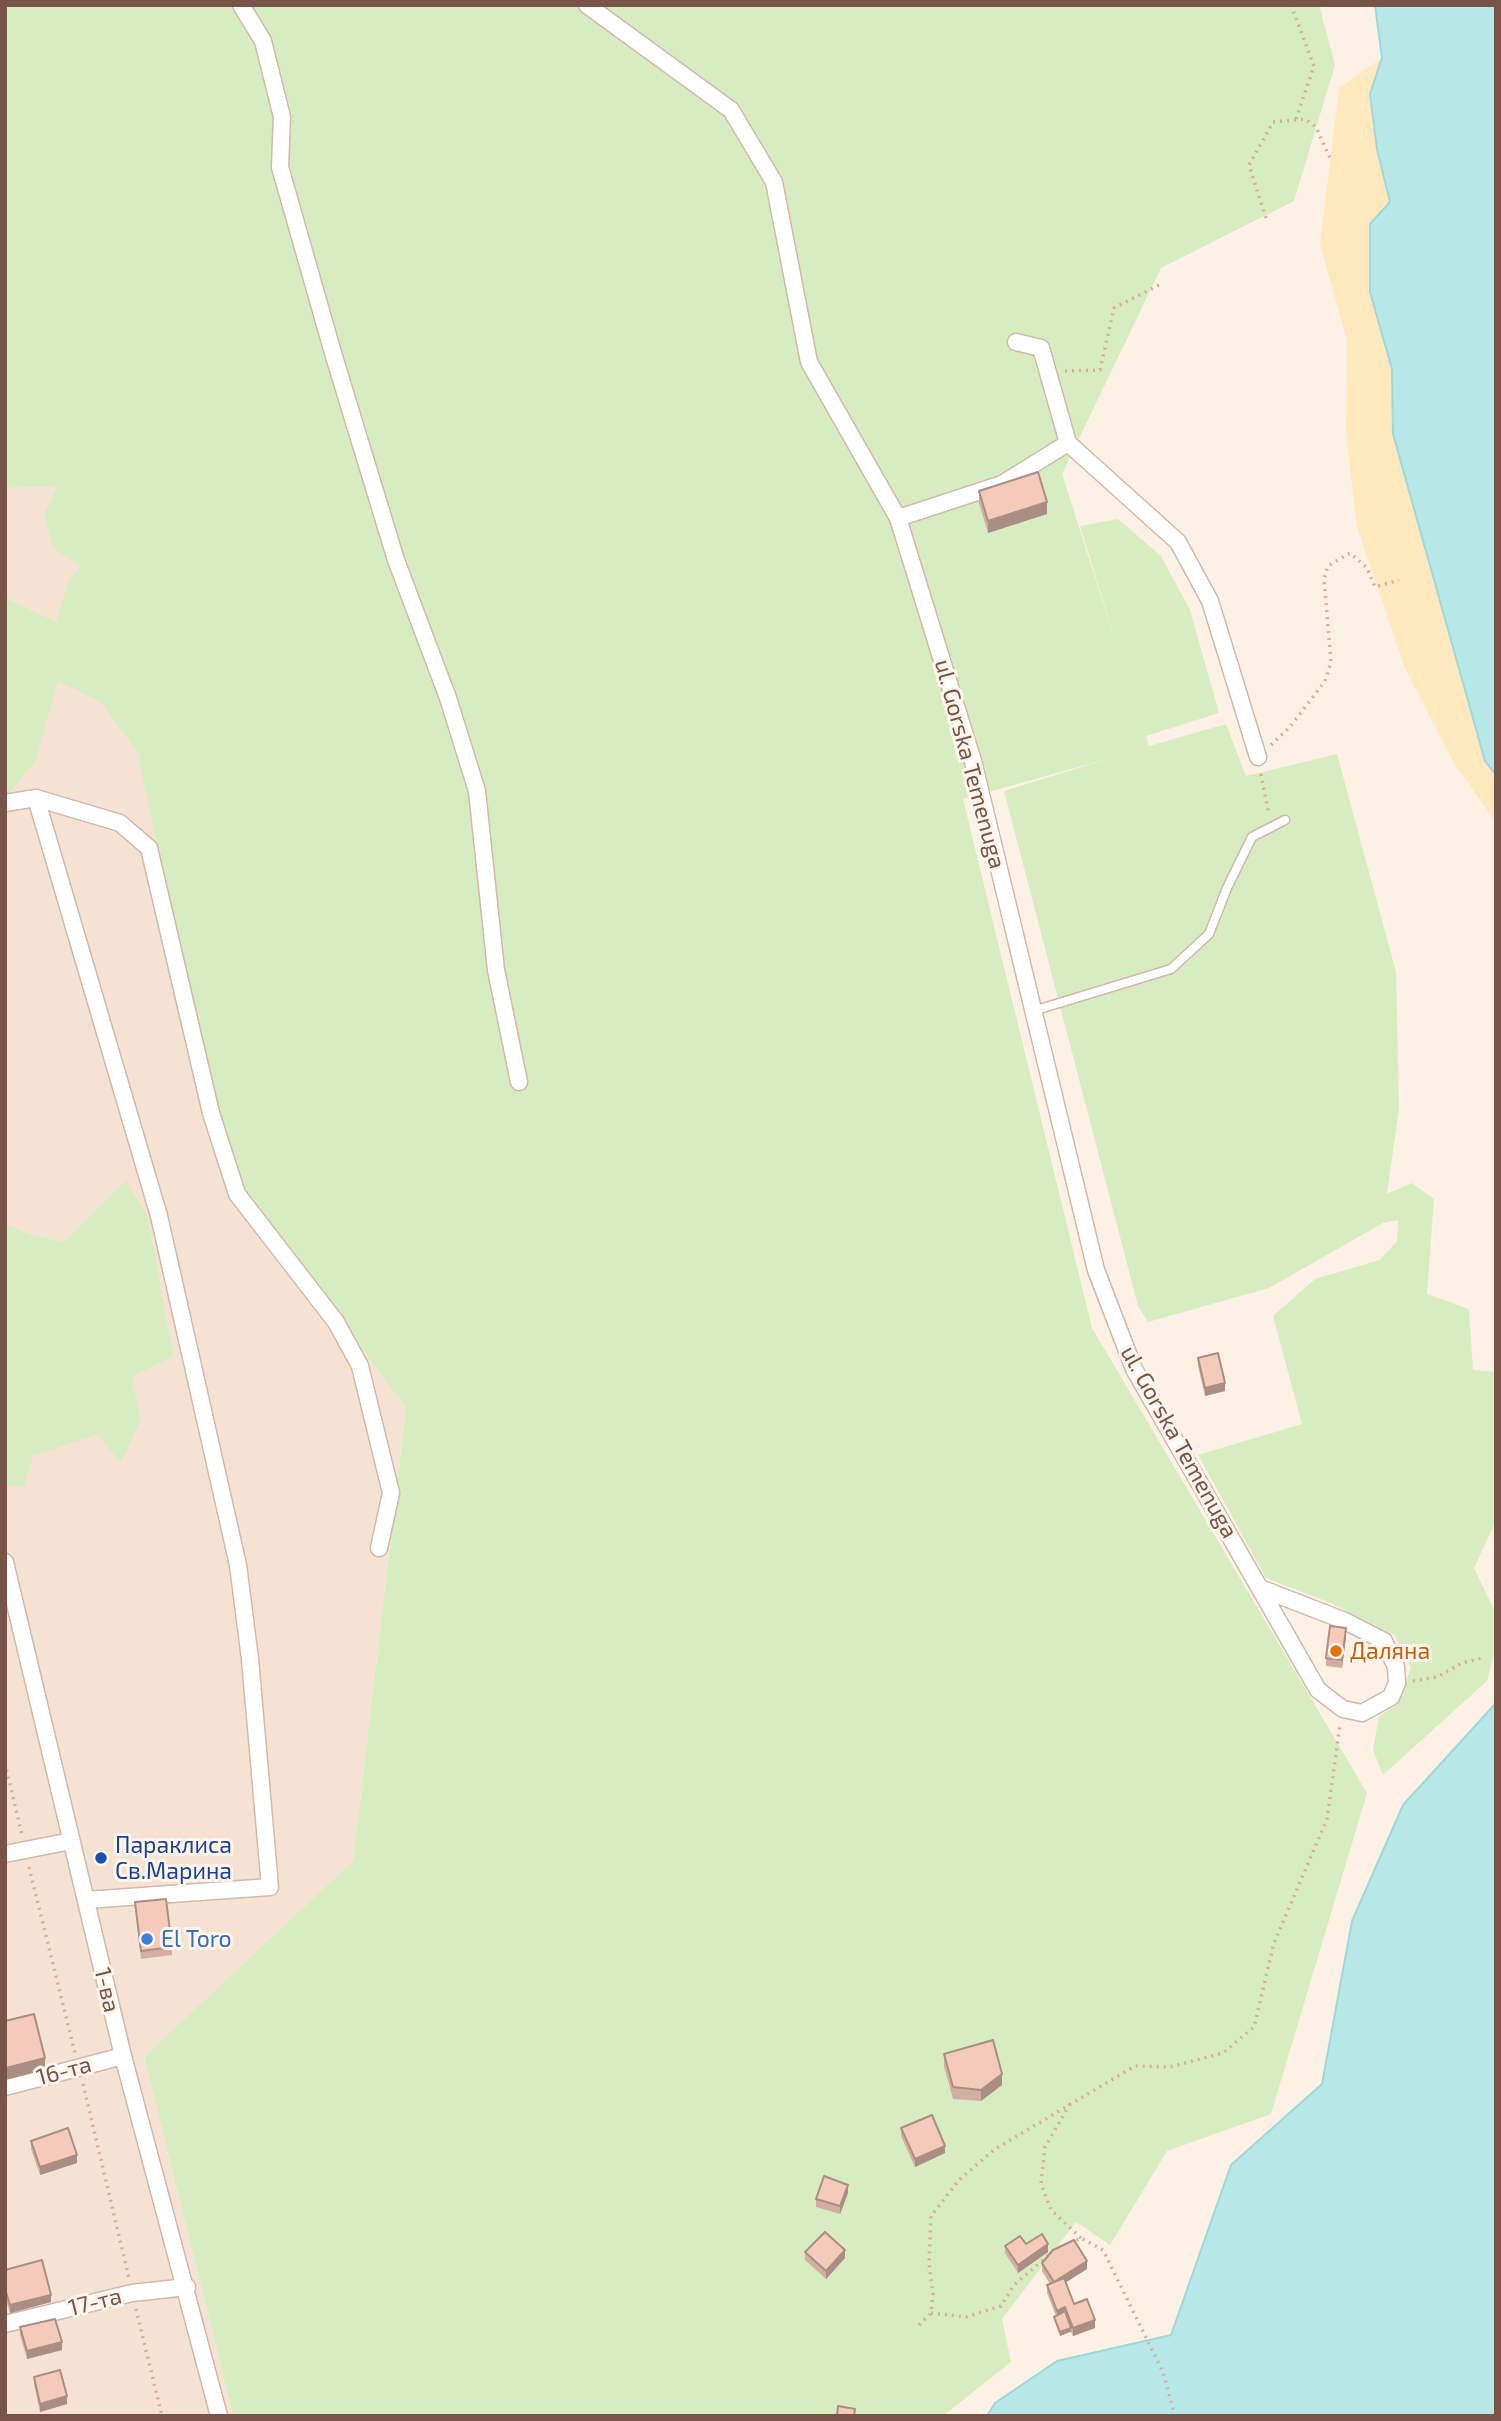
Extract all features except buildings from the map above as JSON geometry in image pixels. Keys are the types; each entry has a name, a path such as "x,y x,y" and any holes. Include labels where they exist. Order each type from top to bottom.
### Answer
{"street":[{"path":"241,5 263,41 282,117 280,167 333,353 396,560 448,698 477,791 496,970 519,1082"},
{"name":"ul. Gorska Temenuga","path":"587,5 731,110 774,181 809,362 898,518 973,761 1096,1270 1134,1369 1318,1690 1343,1709"},
{"path":"1016,342 1041,348 1068,443 1178,542 1210,601 1258,757"},
{"path":"898,518 1002,484 1068,443"},
{"path":"5,803 36,798 120,823 149,849 211,1112 237,1194 336,1322 360,1366 391,1493 379,1548"},
{"path":"36,798 159,1216 238,1565 250,1659 270,1887 86,1900"},
{"name":"1-ва","path":"5,1562 11,1609 123,2056 187,2287 219,2416"},
{"path":"1260,1588 1345,1621 1384,1641 1393,1655 1397,1683 1391,1697 1362,1713 1343,1709"},
{"path":"5,1854 71,1841"},
{"name":"16-та","path":"5,2087 123,2056"},
{"name":"17-та","path":"5,2324 132,2293 187,2287"}],"lane":[{"path":"1033,1011 1171,969 1209,934 1252,836 1285,820"}],"path":[{"path":"1290,5 1314,66 1296,119"},
{"path":"1266,218 1249,165 1273,122 1305,119 1316,127 1330,158"},
{"path":"1046,366 1071,372 1100,370 1114,308 1159,285"},
{"path":"1290,727 1325,681 1331,662 1324,579 1328,566 1350,554 1367,568 1375,587 1399,580"},
{"path":"1258,757 1272,827"},
{"path":"1397,1683 1437,1677 1462,1663 1482,1658"},
{"path":"919,2325 931,2313 931,2216 943,2198 995,2149 1135,2066 1170,2067 1223,2053 1254,2027 1274,1943 1327,1819 1343,1709"},
{"path":"5,1763 162,2416"},
{"path":"1070,2103 1045,2147 1041,2183 1051,2210 1081,2238 1103,2250 1163,2372 1175,2416"},
{"path":"1063,2246 1081,2238"},
{"path":"931,2313 966,2317 1001,2306 1014,2285 1054,2250"}],"shaded area":[{"path":"80,484 196,1027 241,1188 406,1408 353,1861 144,2058 233,2416 5,2416 5,488"}],"green space":[{"path":"5,5 1319,5 1335,65 1294,201 1161,268 1062,474 1119,652 1080,526 1118,519 1161,556 1190,610 1219,713 1146,736 1149,746 1226,724 1246,776 1337,754 1396,972 1399,1108 1387,1194 1412,1183 1434,1199 1427,1294 1469,1309 1473,1370 1496,1372 1496,1521 1474,1568 1496,1614 1496,1646 1487,1681 1383,1775 1373,1750 1379,1716 1397,1705 1411,1668 1394,1635 1333,1604 1266,1578 1198,1455 1302,1424 1273,1316 1315,1279 1380,1260 1397,1241 1398,1220 1383,1223 1269,1288 1148,1322 1138,1306 1004,791 1107,759 963,799 1092,1328 1367,1793 1271,2114 1167,2151 1110,2245 1076,2222 1002,2319 1011,2362 943,2416 233,2416 144,2057 353,1861 406,1408 241,1188 196,1027 137,752 101,702 58,681 35,762 5,798 5,598 56,622 70,578 81,566 53,548 44,514 57,486 5,488"},
{"path":"126,1180 148,1218 173,1356 132,1377 140,1421 121,1463 97,1434 33,1456 24,1486 5,1486 5,1223 28,1234 64,1242"}],"sand":[{"path":"1382,58 1370,94 1377,149 1390,202 1370,292 1392,369 1393,434 1485,760 1496,775 1496,823 1454,763 1405,668 1357,527 1346,435 1347,340 1320,244 1339,88"}],"water":[{"path":"1375,5 1496,5 1496,775 1485,761 1393,434 1392,369 1370,292 1370,224 1390,202 1377,149 1370,94 1382,58"},
{"path":"1496,1703 1496,2416 987,2416 995,2403 1057,2361 1171,2335 1231,2165 1322,2084 1352,1921 1403,1805"}],"place":[{"name":"Даляна","path":"1336,1651"},
{"name":"Параклиса Св.Марина","path":"101,1858"},
{"name":"El Toro","path":"147,1939"}]}
